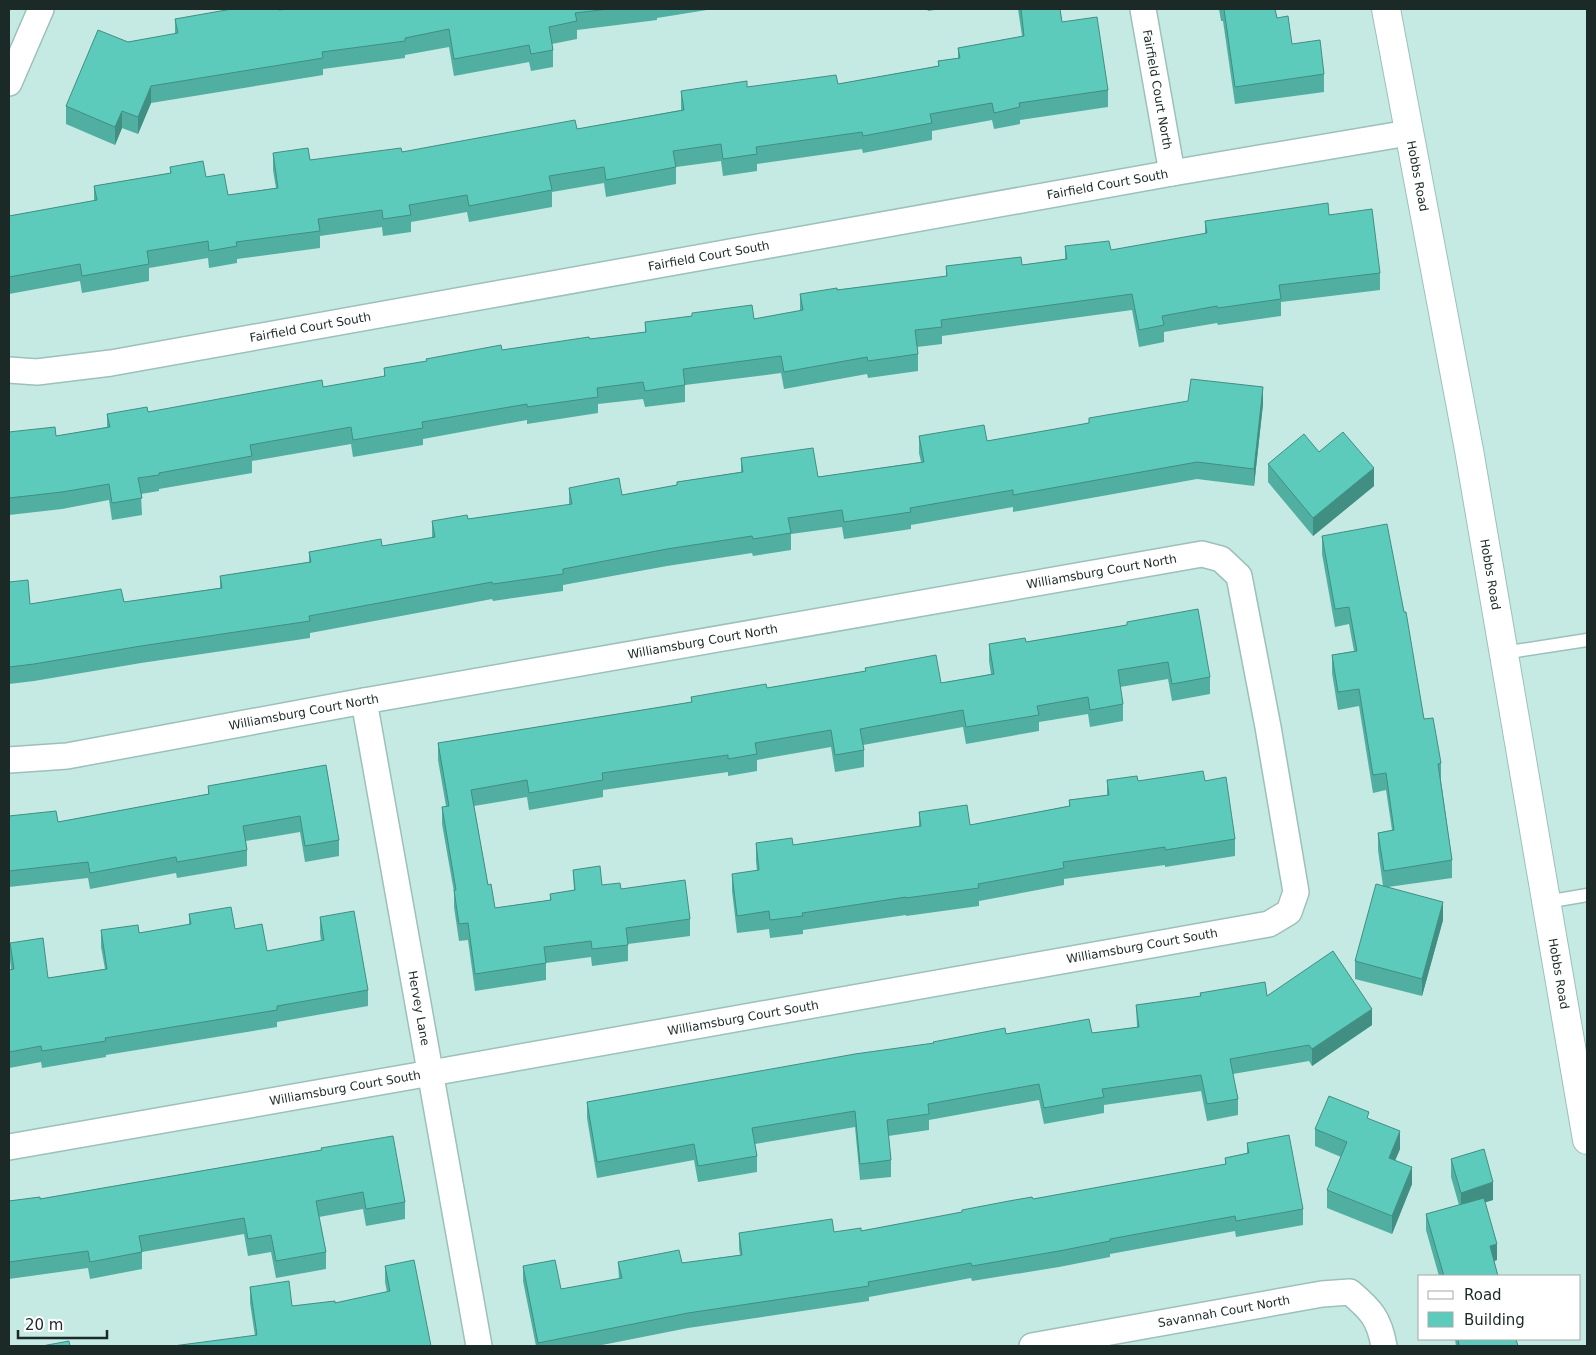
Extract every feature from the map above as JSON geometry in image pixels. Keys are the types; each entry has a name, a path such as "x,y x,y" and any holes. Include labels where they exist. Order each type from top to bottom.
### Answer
{"street":[{"path":"9,83 41,9"},
{"name":"Fairfield Court North","path":"1143,9 1172,173"},
{"name":"Hobbs Road","path":"1386,9 1467,440 1587,1140"},
{"name":"Fairfield Court South","path":"9,370 37,372 111,363 1172,173 1408,133"},
{"name":"Williamsburg Court North","path":"9,760 67,756 364,701 1202,554 1221,560 1239,576 1268,726"},
{"name":"Hervey Lane","path":"364,701 479,1346"},
{"name":"Williamsburg Court South","path":"9,1147 431,1074 1269,924 1289,912 1296,892 1268,726"},
{"name":"Savannah Court North","path":"1032,1346 1322,1294 1350,1292 1371,1310 1381,1330 1384,1346"}],"lane":[{"path":"1504,653 1587,640"},
{"path":"1546,902 1587,895"}],"building":[{"path":"232,9 609,9 575,13 577,21 549,27 553,50 531,54 529,45 454,59 449,29 405,38 405,41 322,52 323,58 151,86 138,117 122,111 115,127 66,106 98,30 128,42 178,33 175,19"},
{"path":"1021,9 1060,9 1062,22 1097,17 1108,90 1019,103 1020,107 994,113 992,103 930,114 932,123 863,136 862,132 756,147 757,154 723,159 721,144 673,151 676,167 606,180 604,167 549,176 552,190 469,206 467,195 409,205 411,215 383,219 382,210 318,219 320,231 236,242 237,246 209,251 208,241 147,251 149,264 82,276 80,264 9,277 9,216 97,200 94,186 171,173 170,167 203,161 206,177 224,174 228,195 278,188 273,153 308,148 310,160 401,148 402,152 575,120 577,129 684,110 681,91 747,81 747,87 836,75 838,84 939,66 938,61 960,58 958,48 1024,36"},
{"path":"1224,9 1275,9 1277,18 1288,16 1292,44 1320,40 1324,74 1235,87"},
{"path":"1328,203 1329,215 1372,209 1380,273 1279,285 1281,299 1218,308 1217,306 1162,316 1164,325 1139,330 1132,294 941,320 942,327 915,330 918,354 868,361 867,357 784,372 781,356 683,369 685,385 645,391 643,382 597,388 598,397 527,407 527,404 422,422 423,428 353,440 351,427 250,445 252,456 138,478 142,498 112,503 109,484 9,498 9,432 55,427 56,436 110,427 107,414 147,407 148,412 322,380 323,387 385,376 384,368 501,345 502,350 589,337 590,339 646,332 645,322 692,316 692,313 752,305 754,319 803,310 800,294 947,276 946,266 1021,257 1022,265 1067,259 1065,246 1109,241 1111,250 1207,233 1205,221"},
{"path":"1191,379 1263,387 1254,469 1197,462 1013,495 1013,490 910,508 911,512 844,522 842,510 788,518 791,533 753,539 752,536 667,549 563,569 563,574 493,584 492,582 309,616 310,621 9,667 9,582 28,580 30,604 121,589 124,602 222,588 220,576 311,562 309,552 381,539 382,546 435,537 432,521 467,515 468,519 572,504 569,488 619,478 622,495 677,485 677,482 743,472 741,458 813,448 818,477 924,462 919,436 984,425 987,441 1089,423 1089,418 1188,401"},
{"path":"1343,432 1374,468 1313,518 1268,464 1304,434 1319,452"},
{"path":"1387,524 1404,612 1406,612 1424,719 1433,718 1441,763 1438,764 1452,860 1384,871 1378,833 1394,830 1386,773 1373,775 1359,689 1338,692 1332,655 1357,651 1349,607 1335,609 1322,536"},
{"path":"1198,609 1210,677 1172,684 1168,662 1118,670 1123,704 1090,710 1088,697 1037,706 1039,715 966,727 963,710 860,729 864,750 835,755 831,730 755,743 757,754 728,759 728,755 602,773 603,780 529,793 527,780 471,790 488,885 491,884 495,908 551,900 550,894 575,890 573,870 600,866 602,885 620,883 621,889 685,880 690,919 626,928 628,945 592,949 591,941 544,947 546,963 475,974 468,923 459,924 454,890 456,890 442,807 449,806 438,743 692,702 691,697 766,684 767,688 866,671 865,668 936,655 941,683 994,674 989,644 1025,638 1026,642 1127,625 1127,622"},
{"path":"326,765 339,840 305,846 300,816 243,826 247,850 177,862 176,857 90,873 88,862 9,871 9,816 56,811 58,822 209,794 208,786"},
{"path":"1203,771 1205,781 1226,777 1235,839 1165,850 1165,847 1063,862 1064,868 978,884 979,888 802,913 803,916 770,920 769,911 737,916 732,874 759,870 756,843 792,838 793,845 921,826 919,812 967,805 970,825 1070,806 1069,800 1109,795 1107,780 1137,776 1138,781"},
{"path":"1376,884 1443,902 1422,979 1355,961"},
{"path":"231,907 235,929 262,924 267,951 324,940 320,917 354,911 368,990 277,1006 277,1010 105,1038 106,1041 42,1051 41,1046 9,1052 9,970 14,969 10,943 43,938 48,978 107,969 101,930 138,925 139,933 191,924 189,914"},
{"path":"1333,951 1372,1009 1312,1049 1309,1045 1230,1059 1238,1099 1207,1104 1201,1075 1102,1089 1104,1097 1044,1108 1039,1084 928,1104 929,1114 887,1120 891,1160 860,1164 855,1111 752,1128 757,1156 698,1166 694,1144 597,1162 587,1102 855,1054 934,1043 1005,1028 1006,1034 1089,1019 1092,1033 1139,1027 1136,1005 1201,996 1200,993 1265,982 1267,996"},
{"path":"1329,1096 1369,1112 1367,1118 1400,1131 1389,1158 1412,1167 1392,1216 1327,1190 1347,1142 1315,1129"},
{"path":"1289,1135 1303,1209 1236,1221 1235,1216 1110,1239 1110,1241 1059,1251 972,1266 971,1263 868,1282 869,1286 688,1313 538,1343 523,1266 555,1260 561,1289 622,1278 618,1262 679,1250 682,1263 742,1255 739,1233 832,1219 834,1232 861,1228 861,1231 1009,1201 1032,1197 1033,1199 1226,1164 1225,1158 1249,1153 1247,1143"},
{"path":"393,1136 405,1202 366,1209 363,1192 316,1201 326,1252 276,1261 271,1235 248,1239 244,1218 139,1236 142,1252 90,1262 88,1251 9,1262 9,1201 40,1197 40,1199"},
{"path":"1484,1149 1493,1182 1461,1193 1451,1159"},
{"path":"1484,1198 1497,1244 1490,1246 1498,1275 1444,1275 1426,1214"},
{"path":"414,1260 431,1346 173,1346 257,1335 250,1287 289,1281 292,1306 335,1301 335,1303 390,1291 385,1266"},
{"path":"1458,1340 1516,1340 1518,1346 1459,1346"},
{"path":"69,1341 70,1346 42,1346"}]}
